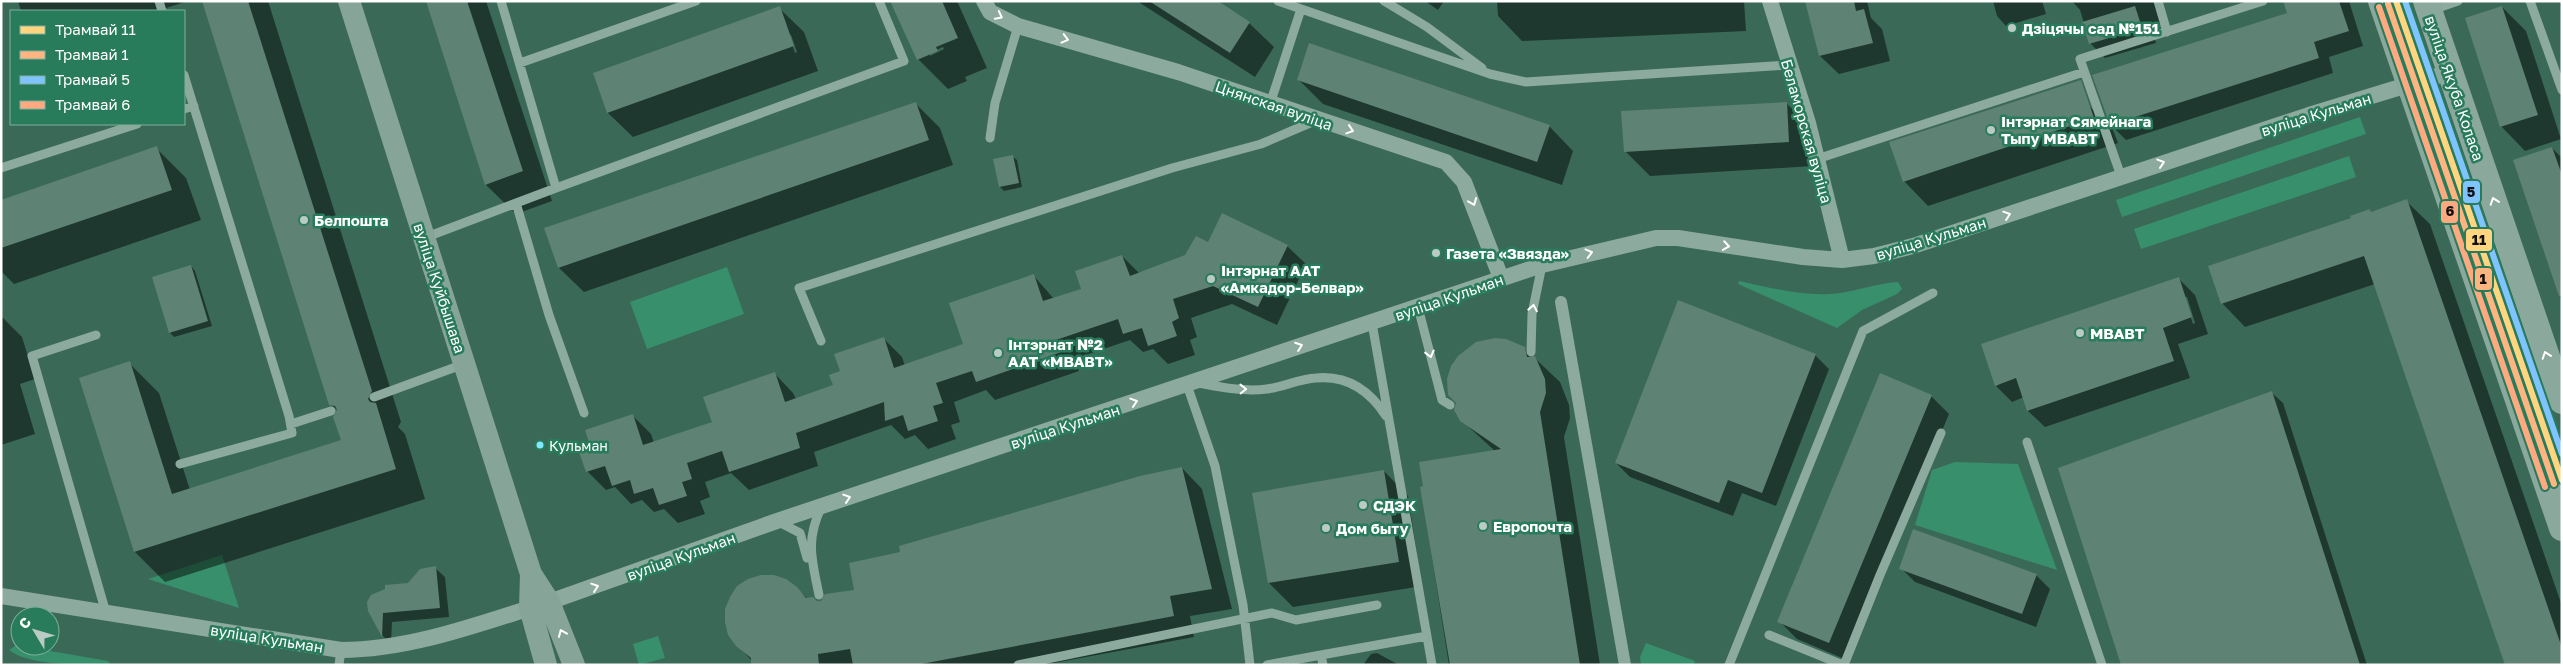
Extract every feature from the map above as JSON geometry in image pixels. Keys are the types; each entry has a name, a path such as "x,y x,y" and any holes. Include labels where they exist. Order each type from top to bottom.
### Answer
{"main road":[{"name":"вуліца Куйбышава","path":"349,1 531,574 540,605 546,665"},
{"path":"2381,1 2562,528"},
{"name":"вуліца Якуба Коласа","path":"2428,6 2560,391"},
{"name":"вуліца Куйбышава","path":"540,605 574,665"}],"street":[{"name":"Цнянская вуліца","path":"984,1 990,12 1018,26 1178,72 1446,162 1464,182 1501,278"},
{"name":"Беламорская вуліца","path":"1770,1 1817,159 1842,260"},
{"name":"вуліца Кульман","path":"1,596 106,613 340,657 360,650 424,638 540,605 777,521 1542,265 1640,242 1678,238 1803,258 1842,260 1874,256 1913,246 2121,176 2450,72"},
{"path":"1561,302 1625,665"}],"lane":[{"path":"501,1 556,188"},
{"path":"520,63 696,1"},
{"path":"424,238 904,61 879,1"},
{"path":"1278,1 1490,74 1526,82 1788,65"},
{"path":"1384,1 1427,27 1490,74"},
{"path":"2158,1 2167,32"},
{"path":"2121,176 2080,59 2263,1"},
{"path":"2428,6 2458,1"},
{"path":"2530,1 2562,90"},
{"path":"1270,104 1301,9"},
{"path":"990,138 995,103 1018,26"},
{"path":"1817,159 2084,72"},
{"path":"180,464 292,433 292,424 185,78"},
{"path":"185,109 194,106"},
{"path":"821,341 799,288 1172,168 1261,144 1317,120"},
{"path":"1,168 133,125"},
{"path":"516,203 548,315 584,413"},
{"path":"1530,352 1532,314 1542,265"},
{"path":"1728,665 1863,331 1933,293"},
{"path":"1418,307 1442,400 1450,405"},
{"path":"1372,323 1432,665"},
{"path":"96,335 32,356 106,613"},
{"path":"374,397 464,364"},
{"path":"1250,665 1244,620 1215,466 1191,384 1232,390 1266,389 1316,378 1338,380 1360,388 1376,400 1389,420"},
{"path":"292,424 331,411"},
{"path":"1769,635 1844,665 1880,575 1941,433"},
{"path":"2027,442 2102,665"},
{"path":"777,521 800,533 817,596 810,551 812,526 822,506"},
{"path":"1018,665 1272,614 1296,620 1376,604"},
{"path":"1267,665 1322,660 1427,636"}],"green space":[{"path":"2360,117 2366,134 2122,217 2116,200"},
{"path":"2349,156 2356,177 2141,249 2134,229"},
{"path":"727,267 744,314 647,349 630,302"},
{"path":"1739,281 1807,294 1839,293 1898,282 1902,289 1897,294 1862,310 1837,328 1738,284"},
{"path":"1955,462 2018,464 2057,570 1915,525 1932,470"},
{"path":"222,555 239,608 148,579"},
{"path":"658,636 665,658 639,665 633,644"},
{"path":"1646,643 1695,661 1694,665 1641,665 1640,657"},
{"path":"60,653 108,661 111,665 57,664 21,656 60,656"}],"building":[{"path":"202,1 248,1 372,391 368,399 370,402 376,403 396,469 134,552 79,378 130,361 172,494 341,440 333,417 337,410 335,406 329,405"},
{"path":"426,1 467,1 523,171 485,185"},
{"path":"890,1 942,1 958,38 936,47 938,51 917,60"},
{"path":"1149,1 1218,1 1250,22 1230,53"},
{"path":"1805,1 1854,1 1856,11 1864,9 1873,43 1819,56"},
{"path":"2283,1 2339,1 2349,31 2314,42 2319,58 2110,125 2092,75 2287,13"},
{"path":"780,6 794,46 607,113 593,73"},
{"path":"2135,6 2142,28 2089,44 2082,22"},
{"path":"2502,6 2538,115 2500,127 2465,18"},
{"path":"1309,43 1550,125 1537,162 1297,80"},
{"name":"Інтэрнат Сямейнага Тыпу МВАВТ","path":"2081,80 2094,118 1903,182 1889,142"},
{"path":"916,102 929,140 558,268 544,228"},
{"path":"1787,102 1789,142 1624,152 1621,111"},
{"path":"157,146 172,190 1,248 1,200"},
{"path":"2552,147 2562,175 2562,296 2559,296 2513,160"},
{"path":"1013,155 1019,183 999,187 993,159"},
{"path":"2407,199 2562,648 2562,665 2505,665 2364,256 2221,304 2208,266 2351,218 2350,216 2370,209 2371,212"},
{"path":"1222,213 1288,245 1258,307 1213,286 1173,299 1179,318 1172,322 1177,336 1148,346 1142,328 1123,334 1118,319 1056,340 1061,352 976,382 972,371 936,383 943,403 933,406 938,421 908,431 903,415 885,421 884,402 796,433 800,448 729,472 722,451 687,463 692,479 682,482 687,496 659,505 653,488 634,494 630,480 612,486 605,466 586,472 579,452 591,448 585,430 633,414 643,445 712,422 703,397 775,372 785,402 833,385 829,375 840,371 834,354 884,337 894,368 963,344 949,303 1034,274 1043,301 1081,289 1075,271 1122,255 1130,276 1185,255 1196,236 1208,242"},
{"path":"191,265 208,321 169,333 152,277"},
{"name":"МВАВТ","path":"2179,277 2192,317 2163,328 2174,361 2027,411 2016,378 1995,386 1981,344"},
{"path":"1678,300 1816,354 1762,493 1728,480 1719,503 1615,463"},
{"path":"1495,338 1506,339 1525,347 1527,357 1535,356 1545,379 1546,393 1540,412 1580,665 1450,665 1420,487 1423,486 1419,462 1501,449 1460,421 1454,410 1456,403 1448,395 1447,379 1451,366 1458,356 1476,342"},
{"path":"1880,373 1932,395 1829,643 1777,622"},
{"path":"2272,391 2360,665 2121,665 2058,468"},
{"path":"1182,467 1212,589 1170,596 1174,616 916,665 853,665 850,649 818,654 819,665 751,665 751,658 736,646 728,635 725,609 737,586 748,579 761,575 774,575 786,579 797,587 806,598 813,597 817,601 821,601 825,594 854,590 849,563 900,552 899,546 1140,476"},
{"name":"Дом быту","path":"1384,470 1399,562 1268,583 1252,493"},
{"path":"1913,529 2037,574 2022,614 1899,569"},
{"path":"436,566 440,608 383,613 382,637 368,611 367,602 371,595 385,589 385,585 408,583 420,569"}],"tram line":[{"name":"11","path":"2396,1 2562,480"},
{"name":"5","path":"2405,1 2562,454"},
{"name":"1","path":"2388,4 2554,484"},
{"name":"6","path":"2379,7 2545,487"}],"place":[{"name":"Дзіцячы сад №151","path":"2012,28"},
{"name":"Інтэрнат Сямейнага Тыпу МВАВТ","path":"1991,130"},
{"name":"Белпошта","path":"304,220"},
{"name":"Газета «Звязда»","path":"1436,253"},
{"name":"Інтэрнат ААТ «Амкадор-Белвар»","path":"1211,279"},
{"name":"МВАВТ","path":"2080,333"},
{"name":"Інтэрнат №2 ААТ «МВАВТ»","path":"998,353"},
{"name":"Кульман","path":"540,445"},
{"name":"СДЭК","path":"1363,505"},
{"name":"Европочта","path":"1483,526"},
{"name":"Дом быту","path":"1326,528"}]}
